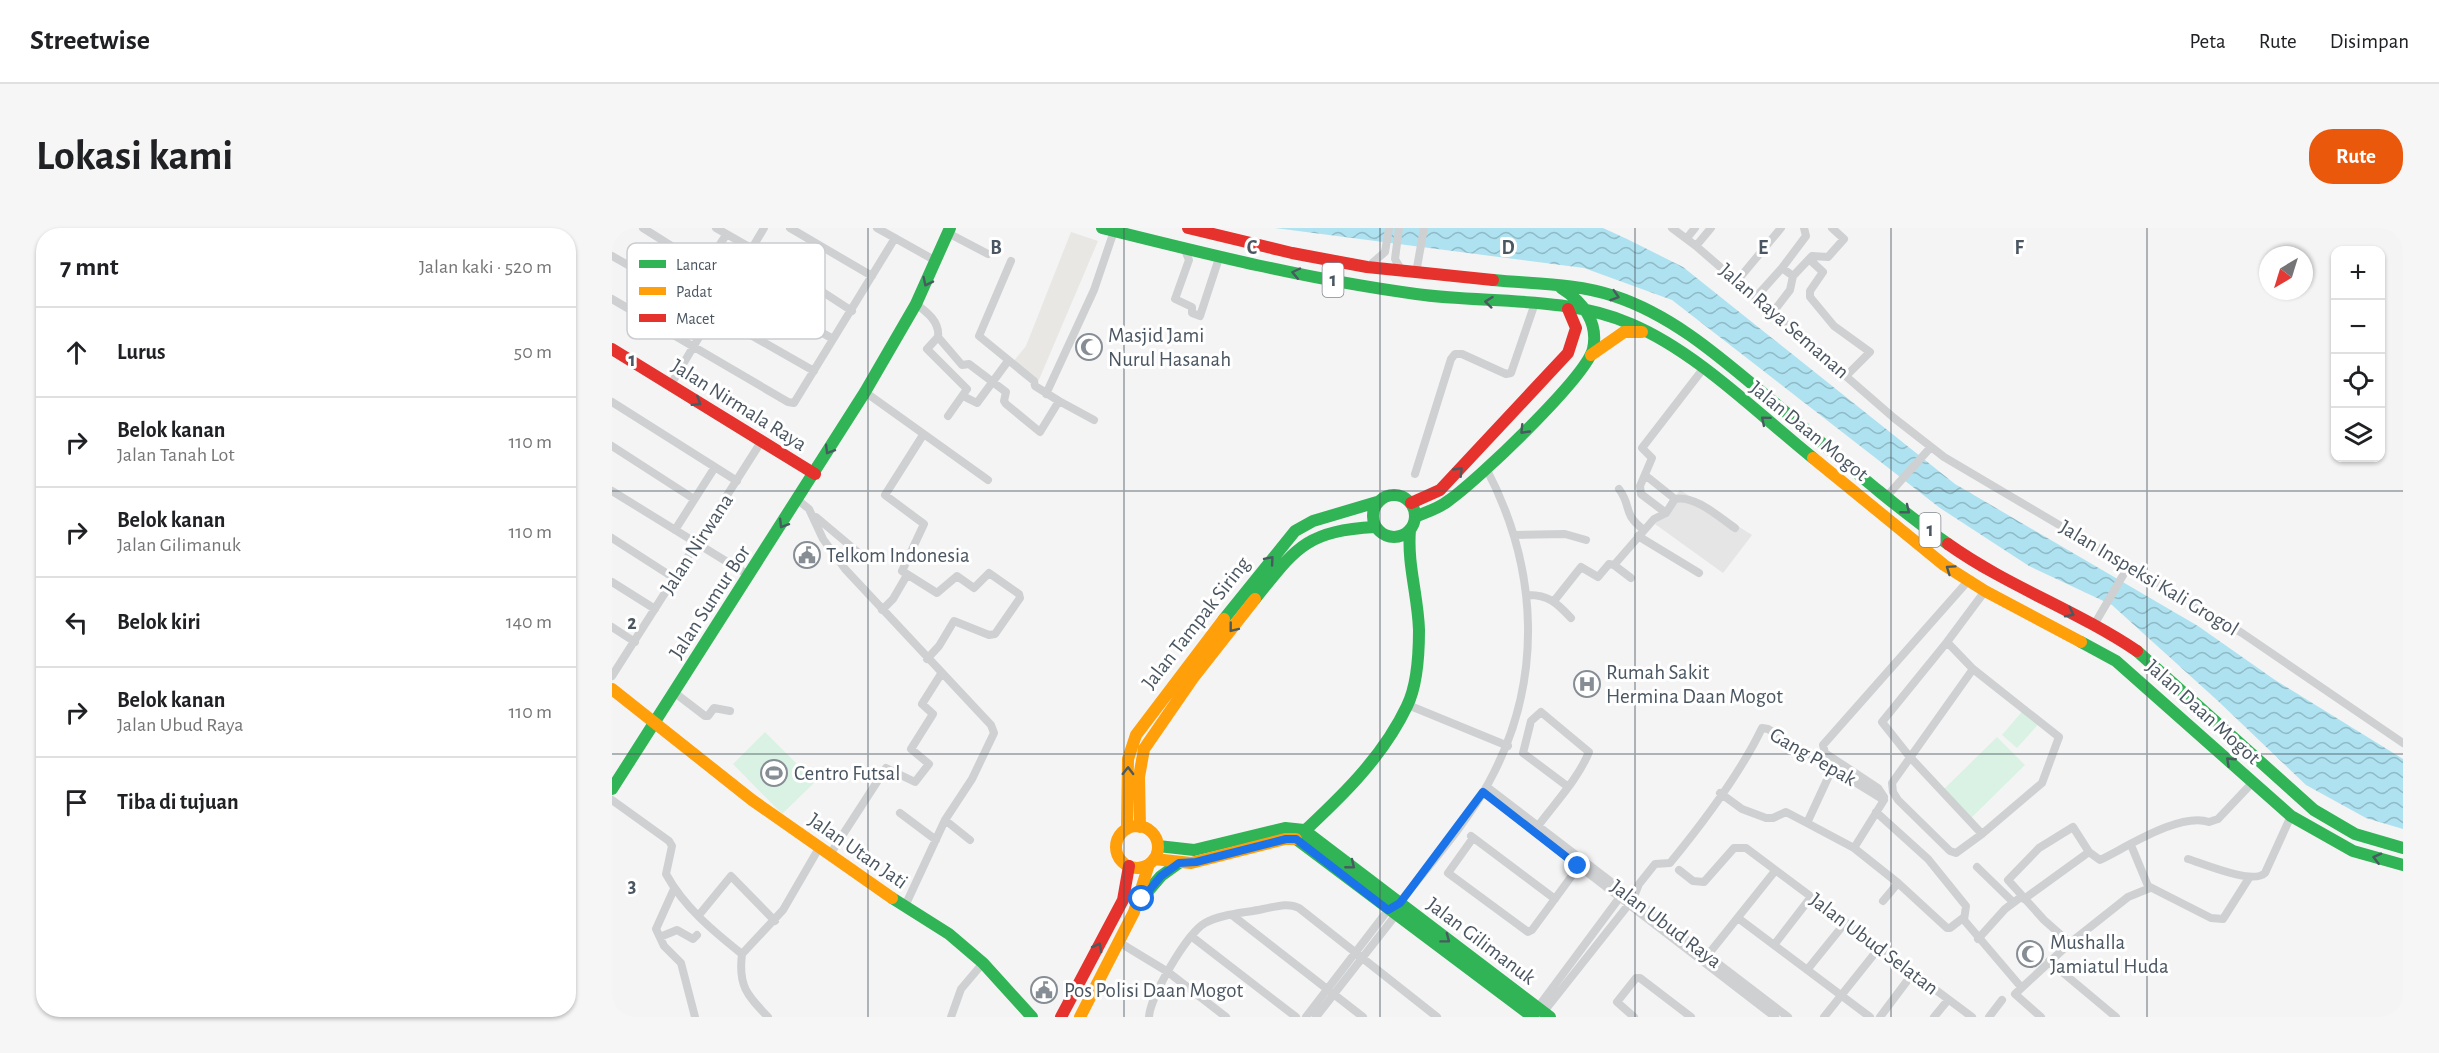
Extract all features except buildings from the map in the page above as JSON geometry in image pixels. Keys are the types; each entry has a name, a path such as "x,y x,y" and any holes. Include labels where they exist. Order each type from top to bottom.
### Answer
{"main road":[{"name":"Jalan Daan Mogot","path":"1188,228 1367,267 1609,293 1657,313 1711,350 1809,432 1891,492 1973,561 2095,623 2149,660 2295,794 2335,824 2368,839 2403,848"},
{"name":"Jalan Daan Mogot","path":"1108,230 1311,276 1425,296 1587,312 1623,321 1648,333 1703,369 1929,554 1985,591 2116,661 2291,816 2348,847 2403,865"},
{"name":"Jalan Sumur Bor","path":"612,789 663,730 664,710 680,697 750,576 806,508 815,474 867,393 917,305 949,231"},
{"path":"1214,235 1218,245 1216,254"},
{"path":"1234,259 1231,249 1240,241"},
{"path":"1557,286 1575,297 1587,312 1593,327 1591,355"},
{"path":"1411,503 1440,490 1537,389 1572,344 1576,328 1568,309"},
{"path":"1415,517 1437,509 1449,501 1486,468 1552,401 1591,355 1624,332 1648,333"},
{"name":"Jalan Nirmala Raya","path":"612,349 815,474"},
{"path":"1537,389 1549,390 1552,401"},
{"path":"1785,437 1797,422"},
{"path":"1797,447 1809,432"},
{"path":"1134,912 1152,862 1158,846 1151,832 1140,827 1127,829 1119,837 1116,849 1120,859 1129,866 1143,867 1152,862 1196,862 1300,835 1341,797 1376,756 1408,705 1417,663 1419,629 1408,553 1410,530 1415,517 1411,503 1399,495 1391,495 1377,502 1372,514 1375,527 1384,535 1396,537 1410,530"},
{"name":"Jalan Tampak Siring","path":"1127,829 1128,759 1136,735 1246,589 1296,531 1313,521 1377,502"},
{"name":"Jalan Tampak Siring","path":"1140,827 1140,762 1144,747 1215,652 1304,543 1351,528 1375,527"},
{"path":"1396,537 1408,553"},
{"name":"Jalan Utan Jati","path":"612,689 824,852 949,934 983,963 1032,1017"},
{"path":"644,714 653,717 664,710"},
{"path":"2335,824 2348,847 2368,839"},
{"path":"1158,846 1194,850 1285,828 1300,835"},
{"name":"Jalan Gilimanuk","path":"1300,835 1400,903 1541,1012"},
{"name":"Jalan Gilimanuk","path":"1300,835 1391,913 1541,1012"},
{"path":"1080,1017 1117,941 1134,912 1151,887 1179,863"},
{"path":"1061,1017 1123,900 1129,866"}],"street":[{"path":"643,228 667,243"},
{"path":"716,228 741,243"},
{"path":"755,243 764,228"},
{"path":"790,228 816,243"},
{"path":"877,228 936,261"},
{"path":"1367,267 1374,264 1385,252 1389,228"},
{"path":"1399,228 1395,259 1402,271"},
{"path":"1416,273 1424,228"},
{"name":"Jalan Raya Semanan","path":"1672,228 1774,311 1893,418"},
{"path":"1687,238 1695,228"},
{"path":"1696,246 1711,228"},
{"path":"1737,281 1781,228"},
{"path":"1756,297 1806,236 1804,228"},
{"path":"1774,311 1790,290 1793,276 1809,259 1816,254 1828,257 1844,238 1832,228"},
{"path":"1047,394 1094,290 1108,230"},
{"path":"949,231 987,254"},
{"path":"721,243 726,235"},
{"path":"679,339 791,404 796,401 852,311 894,238"},
{"path":"825,248 872,276"},
{"path":"1184,248 1189,260 1174,299 1192,306 1192,313 1200,316 1216,254"},
{"path":"612,256 627,265"},
{"path":"1809,259 1823,272 1810,291 1810,297 1834,326 1870,352 1846,375"},
{"path":"1011,261 979,336 1047,394 1094,420"},
{"path":"1782,268 1793,276"},
{"path":"825,294 852,311"},
{"path":"612,299 627,308"},
{"path":"917,305 932,317 939,330 938,337 927,349 967,389 948,416"},
{"path":"1415,474 1451,359 1455,354 1462,354 1506,374 1511,373 1534,306"},
{"path":"825,334 833,339"},
{"path":"938,337 962,365 969,364 1006,392 1004,401 1006,404 1040,432 1059,401"},
{"path":"670,386 697,339"},
{"path":"757,339 814,371"},
{"path":"963,396 976,403 1008,361"},
{"path":"1666,513 1641,494 1640,486 1652,458 1642,448 1703,369"},
{"path":"867,393 988,480"},
{"path":"612,402 737,481"},
{"name":"Jalan Inspeksi Kali Grogol","path":"1893,418 1928,450 2242,633 2348,708 2403,743"},
{"path":"923,435 885,495 924,524 901,569 907,575 937,592 957,576 974,588 989,573 1019,594 1020,598 995,634 989,635 954,621 939,646 927,659"},
{"name":"Jalan Nirwana","path":"612,675 761,442"},
{"path":"612,446 694,499"},
{"path":"1891,492 1928,450"},
{"path":"675,531 715,466"},
{"path":"1306,1017 1330,992 1400,903 1485,789 1508,746 1524,687 1528,660 1526,595 1514,535 1500,494 1486,468"},
{"path":"1646,475 1675,499 1682,498 1692,501 1736,528"},
{"path":"1619,489 1626,498 1629,516 1641,533 1699,573"},
{"path":"612,491 750,576"},
{"path":"1614,565 1654,519 1666,513 1675,499"},
{"path":"806,508 860,554"},
{"path":"806,508 823,539 845,569 991,725 994,732 972,779 945,820 904,906"},
{"path":"1514,535 1565,534 1586,540"},
{"path":"612,538 674,578"},
{"path":"1554,601 1581,567 1598,577 1609,564 1614,565 1632,578"},
{"path":"2095,623 2128,567"},
{"path":"882,610 893,600 907,575"},
{"path":"1854,848 1884,800 1878,788 1825,753 1823,745 1968,581"},
{"path":"612,582 655,609"},
{"path":"1982,834 1909,756 1882,721 1947,642 1985,591"},
{"path":"1526,595 1540,594 1554,601 1571,618"},
{"path":"612,627 635,642"},
{"path":"1947,642 1973,669 2059,737 2042,783 1956,853 1952,852 1898,800 1893,792 1892,783 1973,669"},
{"path":"768,1017 746,994 740,974 742,954 775,921 886,768 915,782 929,764 911,748 933,714 922,704 941,674"},
{"path":"680,697 705,716 714,708 730,711"},
{"path":"1408,705 1508,746"},
{"path":"1538,825 1568,786 1589,752 1541,712 1532,721 1523,753 1568,786"},
{"name":"Gang Pepak","path":"1639,884 1654,864 1670,863 1747,758 1762,728 1768,729 1833,767 1884,800"},
{"path":"1807,823 1833,767"},
{"path":"2070,943 2023,898 2008,880 2038,848 2073,827 2089,852 2100,860 2169,826 2218,819 2253,782"},
{"name":"Jalan Ubud Raya","path":"1485,789 1538,825 1580,863"},
{"name":"Jalan Ubud Raya","path":"1485,789 1631,902 1788,1017"},
{"path":"1720,793 1752,813 1772,818 1786,812 1854,848 1898,883 1947,928 1950,928 1963,918 1966,906 1943,876 1876,812"},
{"path":"613,801 672,846 666,874 675,890 708,928 742,954"},
{"path":"900,813 936,840"},
{"path":"2188,859 2249,878 2260,877 2265,873 2291,816"},
{"path":"945,820 970,840"},
{"path":"1555,899 1472,837 1448,873 1522,930 1532,930 1555,899 1580,863"},
{"path":"2131,845 2150,888 2211,918 2223,919 2249,878"},
{"name":"Jalan Ubud Selatan","path":"1679,870 1693,880 1704,882 1734,848 1741,846 1972,1017"},
{"path":"1978,939 2013,902 2023,898 2089,852"},
{"path":"1977,867 2013,902"},
{"path":"1707,956 1775,871"},
{"path":"699,915 731,876 775,921"},
{"path":"1883,901 1898,883"},
{"path":"1541,1012 1622,895 1639,884"},
{"path":"1541,1012 1631,902 1639,884"},
{"path":"2018,990 2070,943 2128,897 2150,888"},
{"path":"675,890 656,928 664,946 681,963 695,1017"},
{"path":"1774,945 1811,897"},
{"path":"1158,1017 1149,1014 1168,972 1191,936 1206,922 1232,915 1294,906 1437,1017"},
{"name":"Jalan Ubud Raya","path":"1640,908 1775,1017"},
{"path":"1232,915 1363,1017"},
{"path":"1738,918 1870,1017"},
{"path":"1963,918 2041,1017"},
{"path":"1807,970 1845,923"},
{"path":"660,937 677,930 688,938 693,939 698,935"},
{"path":"1191,936 1296,1017"},
{"path":"1117,941 1168,972 1226,1017"},
{"path":"1824,1017 1878,948"},
{"path":"2049,961 2116,1017"},
{"path":"951,1017 961,989 983,963"},
{"path":"1880,1017 1913,973"},
{"path":"1634,1017 1617,1002 1636,978 1640,978 1691,1017"},
{"path":"1316,1017 1330,992"},
{"path":"1934,1017 1948,1000"},
{"path":"1989,1017 2002,1000"}],"shaded area":[{"path":"1071,232 1098,241 1038,382 1013,362 1026,346"},
{"path":"1680,490 1752,535 1723,573 1655,524"}],"green space":[{"path":"2026,707 2041,721 2017,748 2002,735"},
{"name":"Centro Futsal","path":"765,732 815,782 782,814 733,764"},
{"path":"1997,737 2025,765 1971,818 1943,790"}],"water":[{"path":"1275,228 1603,228 1683,267 1955,484 2198,626 2275,680 2403,759 2403,829 2366,818 2306,785 2112,605 2029,566 1940,508 1672,300 1584,268"}],"traffic: fast":[{"path":"612,789 865,392 916,304 950,228"},
{"path":"1102,228 1219,257 1377,288 1443,297 1552,304 1605,315 1631,324 1679,350 1726,385 1813,458"},
{"path":"1493,280 1585,289 1614,296 1654,313 1690,335 1725,361 1875,488 1948,544"},
{"path":"1415,517 1444,504 1482,473 1551,405 1586,363 1593,349 1591,321 1576,299 1561,288"},
{"path":"1394,495 1402,496 1409,501 1414,508 1415,516 1414,524 1409,531 1402,536 1394,537 1386,536 1379,531 1374,524 1373,516 1374,508 1379,501 1386,496 1394,495"},
{"path":"1224,619 1295,531 1313,521 1377,502"},
{"path":"1255,599 1281,567 1304,545 1332,533 1375,527"},
{"path":"1296,839 1343,794 1372,761 1397,725 1410,698 1419,649 1417,605 1409,543 1410,530"},
{"path":"2081,642 2116,661 2291,816 2353,851 2403,865"},
{"path":"2137,651 2314,810 2355,834 2403,848"},
{"path":"1158,846 1194,850 1285,828 1304,830 1550,1017"},
{"path":"1296,839 1533,1017"},
{"path":"1143,897 1161,876 1179,863"},
{"path":"892,898 949,934 983,963 1032,1017"}],"traffic: slow":[{"path":"1591,355 1624,332 1642,332"},
{"path":"1813,458 1944,565 1985,591 2081,642"},
{"path":"1140,827 1139,777 1144,749 1193,678 1255,599"},
{"path":"1127,829 1128,759 1136,735 1224,619"},
{"path":"612,689 752,800 892,898"},
{"path":"1137,826 1152,832 1158,847 1152,862 1137,868 1122,862 1116,847 1122,832 1137,826"},
{"path":"1154,859 1191,863 1285,839 1296,839"},
{"path":"1080,1017 1134,912 1149,864"}],"traffic: jam":[{"path":"1188,228 1292,253 1367,267 1493,280"},
{"path":"1411,503 1440,490 1568,353 1576,328 1568,309"},
{"path":"612,349 815,474"},
{"path":"1948,544 1994,573 2114,636 2137,651"},
{"path":"1061,1017 1123,900 1129,866"}],"place":[{"name":"Masjid Jami Nurul Hasanah","path":"1089,347"},
{"name":"Telkom Indonesia","path":"807,555"},
{"name":"Rumah Sakit Hermina Daan Mogot","path":"1587,684"},
{"name":"Centro Futsal","path":"774,773"},
{"name":"Mushalla Jamiatul Huda","path":"2030,954"},
{"name":"Pos Polisi Daan Mogot","path":"1044,990"}],"route":[{"path":"1142,899 1161,876 1179,863 1196,862 1286,839 1296,839 1320,855 1388,910 1400,903 1483,792 1578,866"}]}
